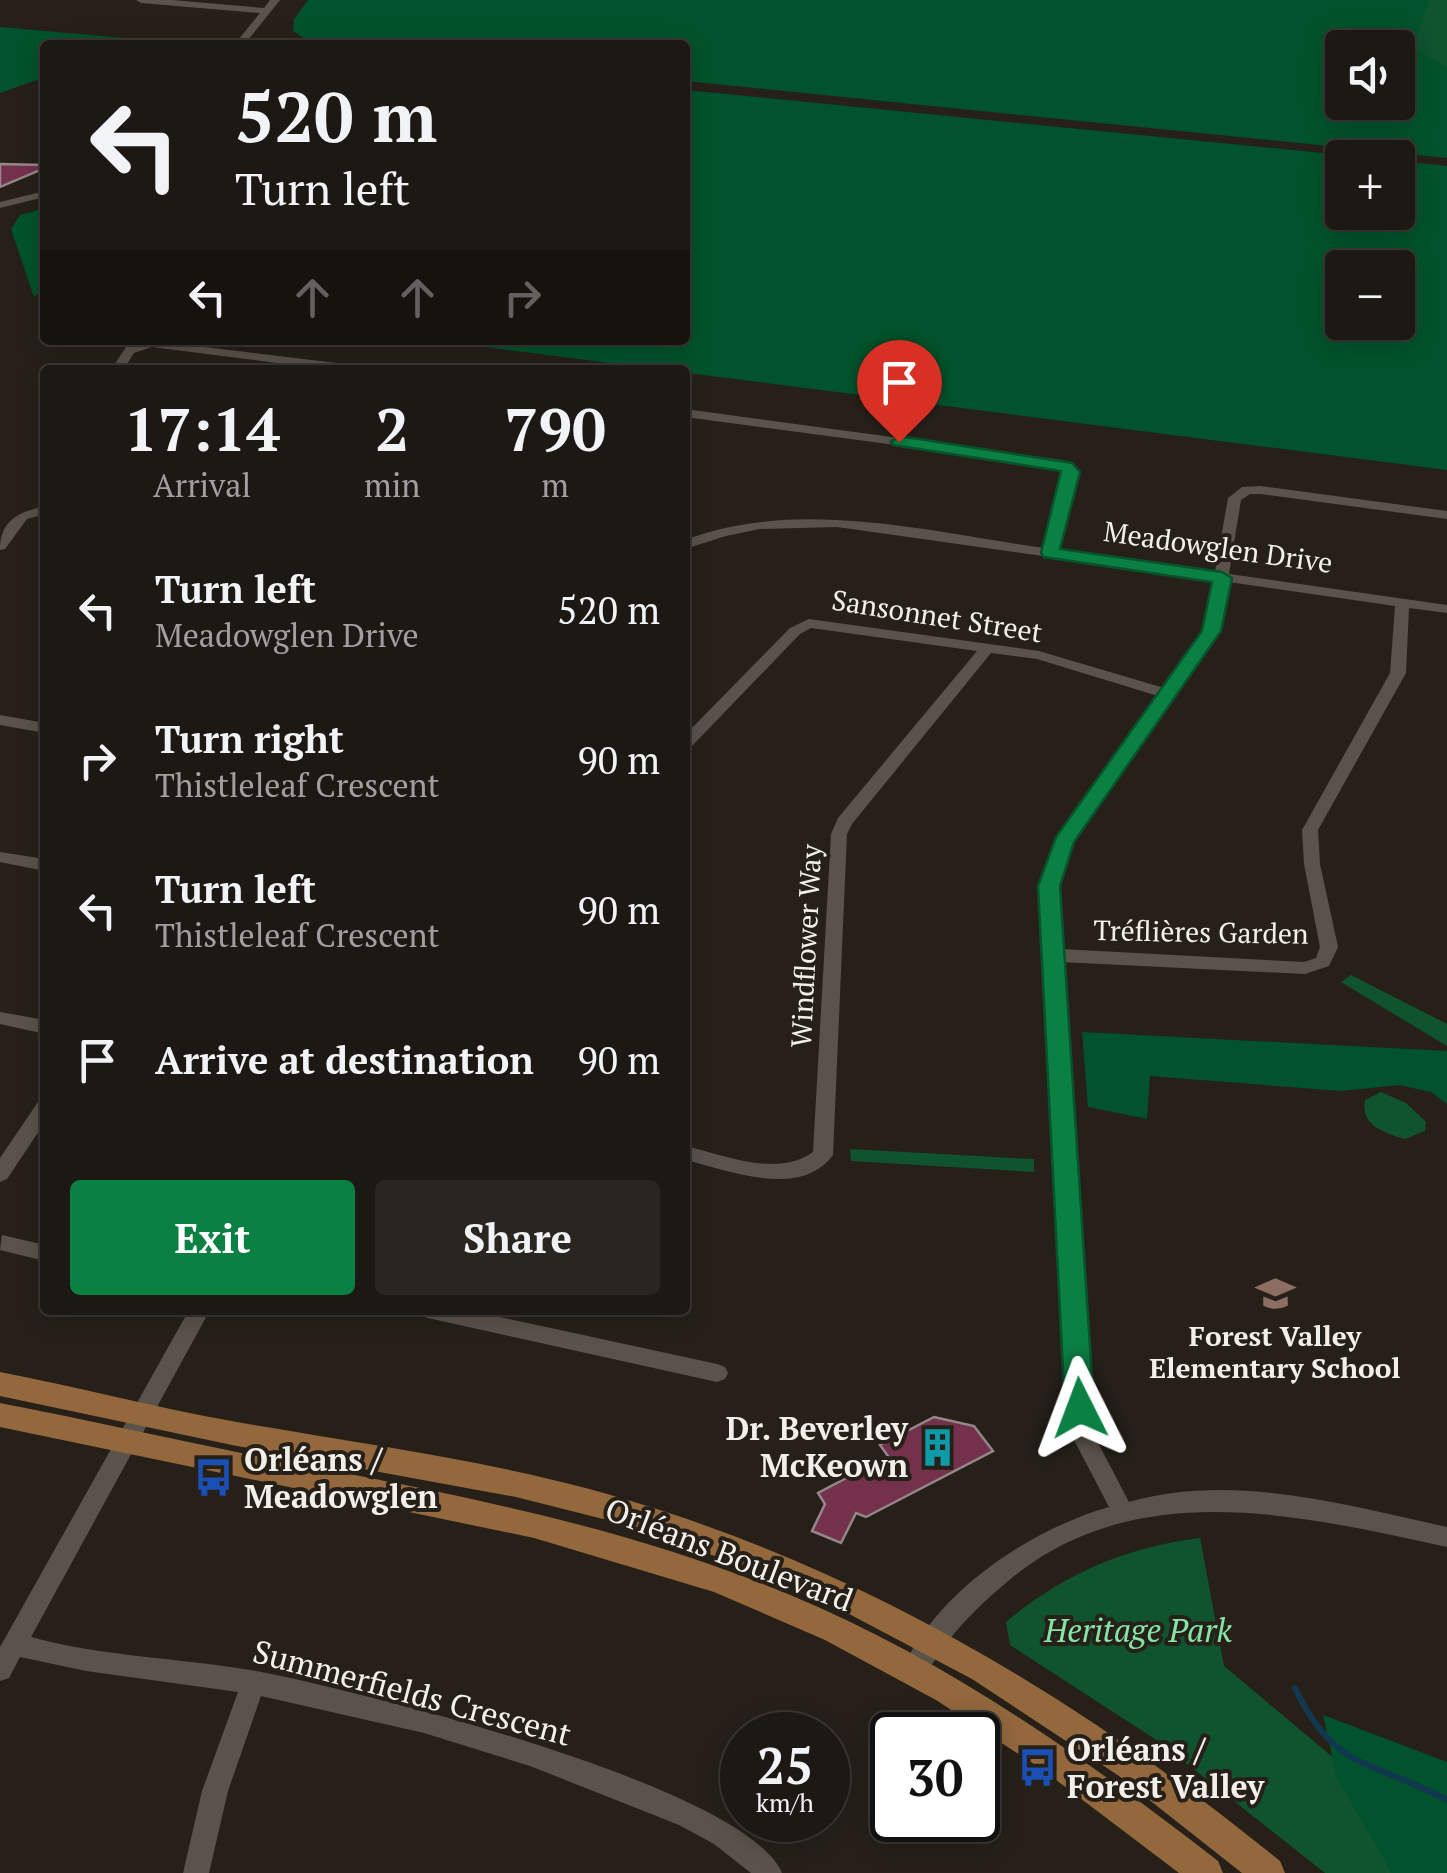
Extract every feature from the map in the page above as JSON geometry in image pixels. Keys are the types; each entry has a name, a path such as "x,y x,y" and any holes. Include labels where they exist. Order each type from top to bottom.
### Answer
{"main road":[{"name":"Orléans Boulevard","path":"0,1384 136,1427 626,1549 776,1603 914,1670 1074,1774 1206,1873"},
{"name":"Orléans Boulevard","path":"0,1415 136,1427 470,1475 618,1510 764,1562 932,1638 1150,1779 1268,1873"}],"street":[{"path":"140,0 267,10"},
{"path":"244,40 275,0"},
{"path":"0,205 40,195"},
{"path":"120,365 130,350 146,345"},
{"path":"167,345 321,365"},
{"path":"690,414 1058,463 1071,472 1050,553"},
{"path":"1124,1514 1084,1440 1081,1424 1049,886 1064,842 1212,631 1235,498 1247,490 1447,515"},
{"path":"0,546 22,516 40,511"},
{"name":"Meadowglen Drive","path":"690,539 738,528 811,522 1447,609"},
{"name":"Tréflières Garden","path":"1052,956 1306,968 1323,962 1329,947 1312,864 1310,830 1398,673 1402,603"},
{"name":"Sansonnet Street","path":"690,739 794,630 808,623 1058,660 1167,694"},
{"name":"Windflower Way","path":"690,1154 783,1172 803,1170 822,1154 839,834 844,822 988,648"},
{"path":"0,720 40,727"},
{"path":"0,857 40,864"},
{"path":"0,1018 40,1026"},
{"path":"0,1174 40,1114"},
{"path":"2,1243 40,1252"},
{"path":"0,1670 197,1315"},
{"path":"492,1316 718,1373"},
{"path":"914,1670 932,1638 960,1606 1022,1555 1093,1520 1192,1502 1232,1500 1319,1510 1447,1537"},
{"name":"Summerfields Crescent","path":"14,1644 59,1658 254,1682 490,1740 680,1812 740,1847 769,1873"},
{"path":"196,1873 215,1791 254,1682"}],"green space":[{"path":"308,0 1429,0 1415,41 1415,30 1325,30 1325,120 1415,120 1415,48 1447,68 1447,158 1415,155 1415,140 1325,140 1325,146 690,82 690,40 306,40 293,31 294,19"},
{"path":"1415,0 1447,0 1447,85 1415,61 1415,30 1404,30"},
{"path":"0,27 147,40 40,40 40,79 0,93"},
{"path":"690,90 1325,153 1325,230 1415,230 1415,163 1447,166 1447,470 690,373 690,365 626,365 469,345 690,345"},
{"path":"40,209 40,292 34,297 11,229 20,215"},
{"path":"1351,975 1447,1024 1447,1046 1341,982"},
{"path":"1082,1032 1447,1051 1447,1104 1431,1092 1399,1085 1341,1091 1150,1076 1147,1119 1088,1107"},
{"path":"1381,1092 1406,1103 1426,1122 1425,1131 1405,1139 1375,1127 1366,1116 1365,1100"},
{"path":"850,1149 1034,1159 1034,1172 851,1161"},
{"name":"Heritage Park","path":"1200,1538 1224,1666 1447,1853 1447,1873 1325,1873 1158,1741 1010,1645 1006,1622 1073,1577 1146,1548"},
{"path":"1323,1715 1447,1762 1447,1873 1392,1873 1337,1778"}],"building":[{"path":"0,164 40,165 40,170 0,187"},
{"path":"934,1417 974,1426 993,1451 866,1517 856,1513 841,1543 812,1531 825,1504 818,1493 888,1456 880,1445"}],"waterway":[{"path":"1295,1688 1310,1716 1341,1750 1447,1800"}],"place":[{"name":"Forest Valley Elementary School","path":"1275,1293"},
{"name":"Dr. Beverley McKeown","path":"938,1447"},
{"name":"Orléans / Meadowglen","path":"214,1478"},
{"name":"Orléans / Forest Valley","path":"1037,1768"}],"route":[{"path":"899,442 1066,467 1071,472 1050,553 1222,578 1212,631 1064,842 1049,886 1080,1408"}]}
